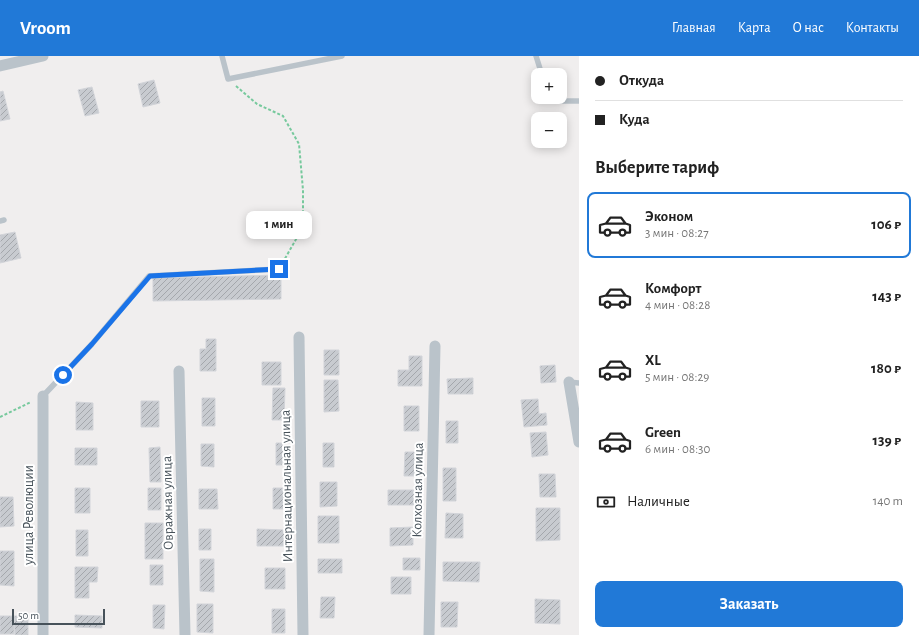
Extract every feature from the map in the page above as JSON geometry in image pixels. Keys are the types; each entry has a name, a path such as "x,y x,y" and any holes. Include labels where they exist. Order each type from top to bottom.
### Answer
{"street":[{"path":"0,66 43,56"},
{"name":"Интернациональная улица","path":"299,337 303,635"},
{"name":"Колхозная улица","path":"429,635 435,346"},
{"name":"Овражная улица","path":"179,371 185,635"},
{"path":"574,383 579,442"},
{"name":"улица Революции","path":"43,396 43,635"}],"lane":[{"path":"222,56 228,79 342,56"},
{"path":"536,56 540,68"},
{"path":"567,102 579,102"},
{"path":"43,396 92,344 150,276 279,269"}],"path":[{"path":"228,79 257,104 283,116 299,144 303,190 303,227 279,269"},
{"path":"0,417 43,396"}],"building":[{"path":"154,80 160,103 143,107 138,84"},
{"path":"92,87 99,113 85,116 78,90"},
{"path":"3,91 10,119 0,121 0,92"},
{"path":"15,232 21,258 0,263 0,235"},
{"path":"281,275 281,299 153,301 153,278"},
{"path":"206,339 216,339 216,371 200,371 200,349 206,349"},
{"path":"324,350 339,350 339,375 324,375"},
{"path":"409,356 422,356 422,386 398,386 398,370 409,370"},
{"path":"262,362 281,362 281,385 262,385"},
{"path":"555,365 556,382 541,383 540,366"},
{"path":"473,378 473,394 448,394 447,379"},
{"path":"324,380 338,380 339,411 324,412"},
{"path":"273,388 285,388 284,420 272,420"},
{"path":"202,398 215,398 215,426 202,426"},
{"path":"538,399 539,414 546,413 547,425 524,427 521,400"},
{"path":"141,401 159,401 159,427 141,427"},
{"path":"76,402 93,403 93,430 76,430"},
{"path":"404,406 419,406 419,431 404,431"},
{"path":"446,421 458,421 458,443 446,443"},
{"path":"546,432 548,455 532,457 530,433"},
{"path":"276,443 285,443 285,465 276,465"},
{"path":"323,443 334,443 334,467 323,467"},
{"path":"201,444 214,444 214,467 201,466"},
{"path":"160,447 161,482 150,482 149,448"},
{"path":"75,448 97,448 97,465 75,465"},
{"path":"405,452 417,452 416,476 404,476"},
{"path":"443,468 456,468 456,501 443,501"},
{"path":"539,474 555,474 556,497 540,497"},
{"path":"320,482 337,482 337,506 320,507"},
{"path":"75,488 90,488 90,513 75,513"},
{"path":"148,488 161,488 161,510 148,510"},
{"path":"273,488 286,488 286,509 273,509"},
{"path":"199,489 217,489 218,509 199,509"},
{"path":"388,490 421,490 421,505 388,505"},
{"path":"0,497 13,497 14,526 0,527"},
{"path":"536,508 560,508 560,540 536,541"},
{"path":"446,513 463,514 463,538 445,538"},
{"path":"318,516 339,516 339,543 318,543"},
{"path":"145,523 163,523 163,559 145,559"},
{"path":"413,527 413,545 390,546 390,528"},
{"path":"199,529 211,529 211,550 199,550"},
{"path":"257,529 285,530 285,546 257,546"},
{"path":"76,530 88,530 88,556 76,556"},
{"path":"0,551 14,551 14,586 0,585"},
{"path":"403,558 420,558 420,570 403,570"},
{"path":"200,559 214,559 214,592 200,591"},
{"path":"318,559 342,559 342,573 318,573"},
{"path":"443,562 480,562 479,582 443,581"},
{"path":"150,565 163,565 163,585 150,585"},
{"path":"75,567 98,567 97,582 89,582 89,598 75,598"},
{"path":"265,568 285,568 285,589 265,589"},
{"path":"391,577 411,577 411,594 391,594"},
{"path":"321,597 335,597 334,618 320,618"},
{"path":"535,599 560,600 560,624 535,623"},
{"path":"441,602 458,602 457,627 441,627"},
{"path":"197,604 213,604 213,633 197,632"},
{"path":"153,605 165,605 164,629 153,628"},
{"path":"272,609 285,609 285,633 272,633"},
{"path":"75,615 102,616 102,628 75,627"},
{"path":"0,616 14,616 14,634 0,634"},
{"path":"14,616 28,616 28,635 15,635"}],"route":[{"path":"63,375 92,344 150,276 279,269"}]}
